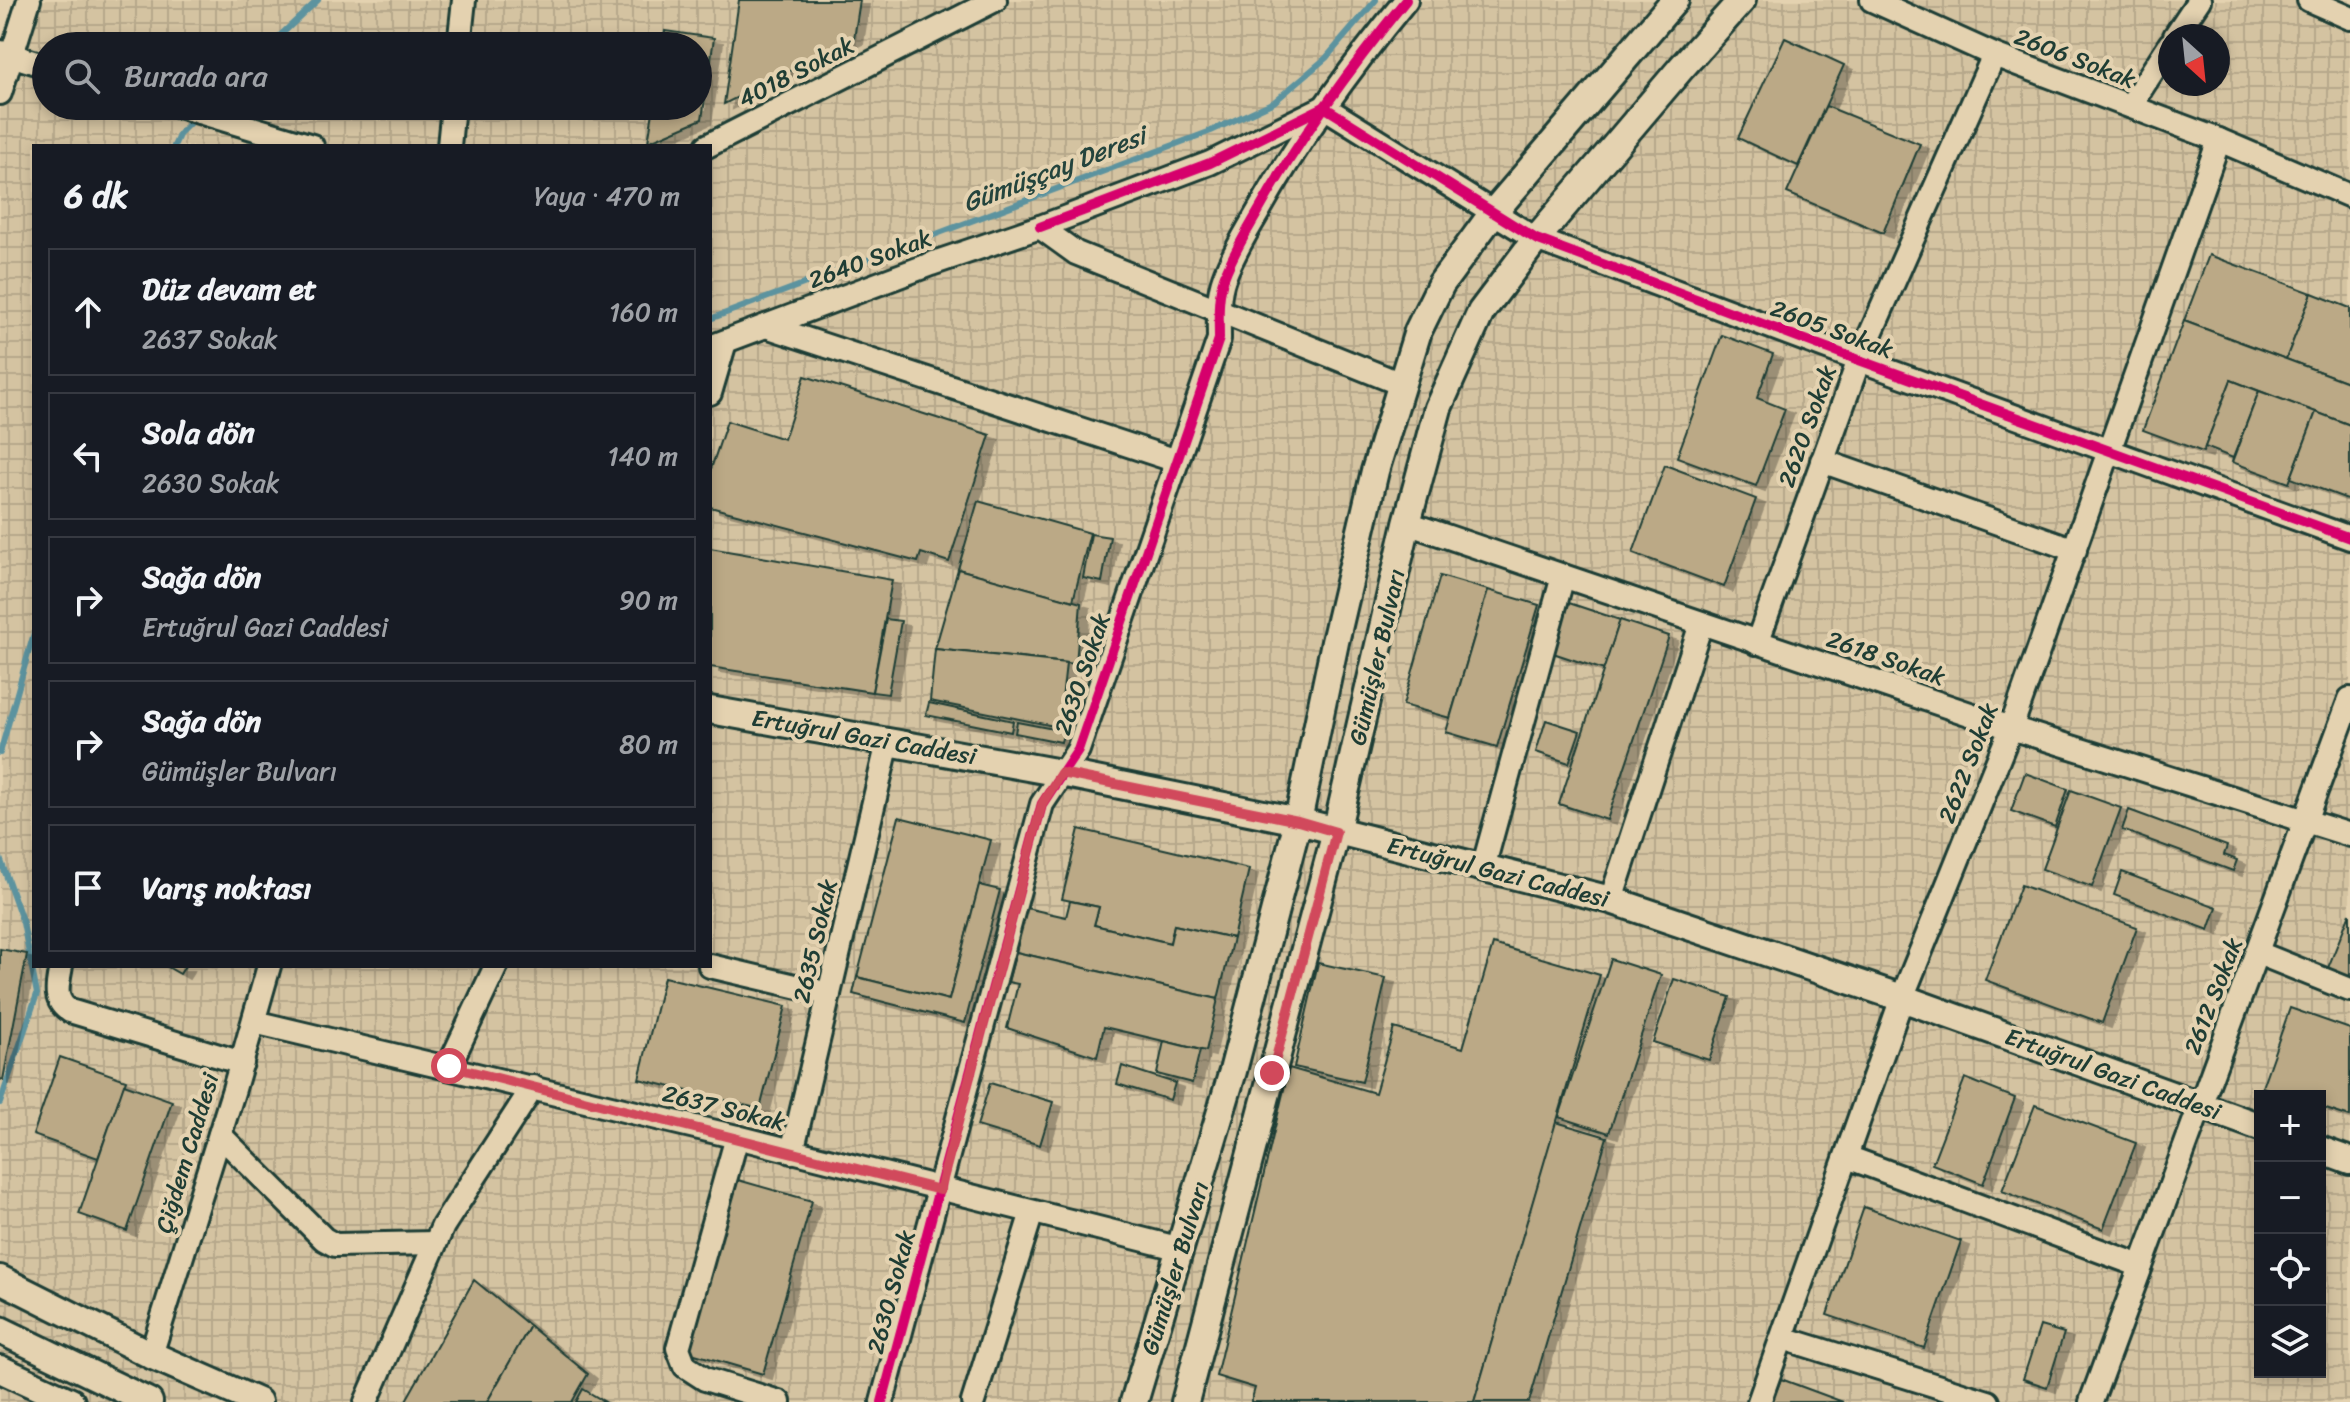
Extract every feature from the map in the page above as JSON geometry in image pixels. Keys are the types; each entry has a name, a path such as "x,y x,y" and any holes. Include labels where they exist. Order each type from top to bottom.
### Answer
{"main road":[{"name":"Gümüşler Bulvarı","path":"1134,1402 1233,1071 1298,821 1375,471 1418,331 1441,284 1493,213 1675,0"},
{"name":"Gümüşler Bulvarı","path":"1185,1402 1336,832 1407,523 1438,408 1481,312 1536,239 1742,0"},
{"name":"Ertuğrul Gazi Caddesi","path":"712,710 1061,773 1298,821 1611,900 1902,998 2254,1125"},
{"path":"2326,1152 2350,1161"},
{"path":"0,1279 151,1355 258,1402"},
{"path":"0,1330 149,1402"},
{"path":"0,1369 71,1402"}],"street":[{"path":"0,93 7,54 29,0"},
{"path":"461,32 464,0"},
{"name":"4018 Sokak","path":"711,144 995,0"},
{"name":"2630 Sokak","path":"882,1402 1042,804 1078,750 1219,339 1223,280 1282,169 1324,107 1406,0"},
{"name":"2606 Sokak","path":"1872,0 1994,55 2219,140 2350,196"},
{"path":"2183,24 2199,0"},
{"path":"2309,0 2350,18"},
{"path":"7,54 32,62"},
{"name":"2620 Sokak","path":"1757,643 1859,360 1994,55"},
{"path":"2130,106 2158,63"},
{"name":"2605 Sokak","path":"1324,107 1536,239 2350,538"},
{"name":"2640 Sokak","path":"717,345 1210,163 1324,107"},
{"path":"226,120 305,144"},
{"path":"449,144 452,120"},
{"name":"2622 Sokak","path":"1759,1402 1902,998 2011,728 2219,140"},
{"path":"1040,227 1076,253 1401,384"},
{"path":"766,326 1177,461"},
{"path":"712,379 717,345"},
{"path":"1822,461 2075,550"},
{"name":"2618 Sokak","path":"1407,523 2011,728 2350,835"},
{"path":"1483,868 1563,576"},
{"path":"1611,900 1701,624"},
{"name":"2612 Sokak","path":"2091,1402 2350,699"},
{"name":"2635 Sokak","path":"792,1152 888,742"},
{"path":"2258,953 2350,990"},
{"path":"712,966 829,994"},
{"path":"61,968 57,997 61,1005 70,1011 242,1063"},
{"name":"Çiğdem Caddesi","path":"151,1355 268,968"},
{"path":"449,1066 495,968"},
{"name":"2637 Sokak","path":"254,1022 449,1066 1181,1249"},
{"path":"366,1402 443,1226 533,1087"},
{"path":"220,1135 324,1239 335,1245 435,1243"},
{"path":"737,1137 678,1348 685,1366 705,1379 779,1402"},
{"path":"1847,1157 2141,1266"},
{"path":"973,1402 1032,1212"},
{"path":"1783,1338 1988,1402"}],"shaded area":[{"path":"25,0 2350,0 2350,1402 0,1402 0,81"}],"building":[{"path":"739,0 860,0 854,39 724,104"},
{"path":"1785,38 1844,65 1798,166 1738,138"},
{"path":"1826,106 1920,144 1883,233 1787,193"},
{"path":"652,120 700,120 648,142"},
{"path":"2209,255 2312,293 2286,359 2184,321"},
{"path":"2312,293 2350,308 2350,383 2286,359"},
{"path":"2184,321 2350,383 2350,425 2231,380 2203,452 2143,430"},
{"path":"1722,335 1773,354 1757,398 1785,409 1756,486 1677,457"},
{"path":"805,376 990,435 949,562 921,553 918,562 712,508 712,466 727,421 784,439"},
{"path":"2231,380 2259,391 2233,458 2205,447"},
{"path":"2259,391 2316,412 2289,483 2232,462"},
{"path":"2316,412 2350,425 2350,500 2291,478"},
{"path":"1665,465 1756,499 1724,587 1633,553"},
{"path":"978,501 1090,533 1073,601 958,569"},
{"path":"1091,534 1110,537 1102,582 1083,578"},
{"path":"712,548 892,580 872,692 712,667"},
{"path":"958,569 1081,603 1076,664 935,649"},
{"path":"1440,576 1488,590 1450,718 1403,705"},
{"path":"1488,590 1539,605 1497,747 1446,732"},
{"path":"1569,603 1620,620 1604,670 1553,653"},
{"path":"886,619 901,621 888,694 872,692"},
{"path":"1620,620 1669,636 1607,820 1559,804"},
{"path":"935,649 1066,663 1059,727 930,701"},
{"path":"929,703 1013,721 1011,732 926,715"},
{"path":"1546,720 1580,731 1569,763 1536,752"},
{"path":"1017,722 1064,731 1061,742 1015,733"},
{"path":"2025,773 2068,789 2055,827 2011,811"},
{"path":"2071,790 2121,808 2092,887 2042,869"},
{"path":"2129,810 2227,846 2224,855 2237,860 2233,871 2122,830"},
{"path":"899,817 991,840 949,1000 857,977"},
{"path":"1079,829 1249,869 1233,938 1174,925 1170,943 1094,925 1099,907 1062,899"},
{"path":"2122,872 2217,907 2209,930 2114,895"},
{"path":"979,885 1000,890 965,1023 853,994 857,977 949,1000"},
{"path":"2021,885 2137,927 2102,1023 1985,980"},
{"path":"1070,901 1099,907 1094,925 1170,943 1174,925 1233,938 1218,999 1016,952 1026,908 1066,917"},
{"path":"2350,913 2350,977 2328,968"},
{"path":"1493,944 1600,975 1474,1402 1251,1402 1255,1388 1216,1376 1289,1068 1375,1093 1394,1028 1463,1048"},
{"path":"0,949 27,954 3,1080 0,1079"},
{"path":"1016,952 1218,999 1206,1051 1104,1027 1097,1057 1007,1028 1018,984 1008,982"},
{"path":"1611,959 1661,975 1609,1133 1559,1117"},
{"path":"1318,963 1386,978 1362,1082 1294,1067"},
{"path":"170,968 184,968 180,974"},
{"path":"664,977 786,1006 760,1109 639,1079"},
{"path":"1674,979 1730,997 1709,1060 1653,1042"},
{"path":"2290,1008 2350,1029 2350,1117 2326,1109 2326,1090 2271,1090 2262,1087"},
{"path":"1164,1041 1200,1050 1192,1083 1157,1074"},
{"path":"60,1057 126,1080 98,1158 33,1135"},
{"path":"1122,1066 1175,1083 1170,1100 1117,1084"},
{"path":"1965,1078 2015,1098 1983,1184 1932,1164"},
{"path":"990,1083 1053,1102 1040,1145 977,1126"},
{"path":"124,1084 172,1101 127,1231 79,1214"},
{"path":"2035,1105 2136,1143 2103,1229 2002,1191"},
{"path":"1556,1122 1607,1137 1529,1402 1474,1402"},
{"path":"738,1180 812,1201 763,1374 688,1352"},
{"path":"1864,1207 1961,1241 1924,1348 1827,1315"},
{"path":"474,1280 530,1326 487,1402 405,1402"},
{"path":"530,1326 588,1374 572,1402 487,1402"},
{"path":"2040,1326 2064,1333 2047,1387 2023,1379"},
{"path":"1781,1379 1843,1402 1772,1402"},
{"path":"583,1389 605,1402 576,1402"}],"waterway":[{"path":"284,32 318,0"},
{"name":"Gümüşçay Deresi","path":"712,318 1211,131 1274,102 1326,58 1376,0"},
{"path":"175,144 180,133 193,120"},
{"path":"0,753 32,640"},
{"path":"0,858 23,923 37,994 0,1103"}],"cycle path":[{"path":"882,1402 1042,804 1078,750 1219,339 1219,300 1224,278 1244,236 1309,130 1406,0"},
{"path":"1040,227 1210,163 1324,107 1536,239 2350,538"}],"route":[{"path":"449,1066 940,1190 1042,804 1061,773 1298,821 1336,832 1272,1073"}]}
